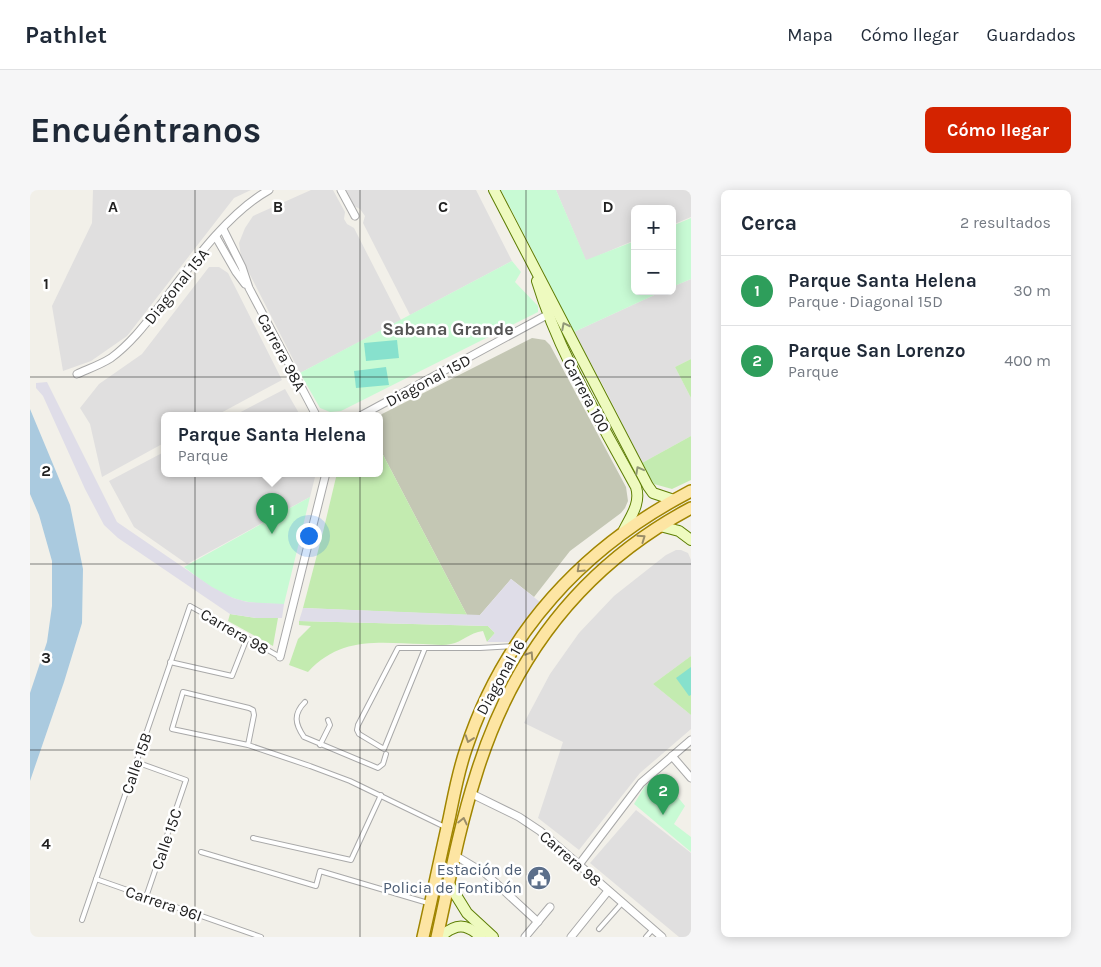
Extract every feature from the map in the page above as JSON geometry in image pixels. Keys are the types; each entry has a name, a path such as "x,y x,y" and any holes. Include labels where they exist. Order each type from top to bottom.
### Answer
{"main road":[{"name":"Diagonal 16","path":"423,937 459,772 476,721 489,692 516,646 543,607 588,562 624,530 691,491"},
{"name":"Diagonal 16","path":"439,937 470,793 490,734 520,670 545,633 590,582 627,549 660,526 691,508"}],"street":[{"name":"Diagonal 15A","path":"77,374 105,361 132,340 239,211 269,190"},
{"path":"341,190 355,216"},
{"name":"Carrera 100","path":"494,190 613,421 653,493 674,500"},
{"name":"Carrera 98A","path":"223,229 242,267 249,288 314,412"},
{"name":"Carrera 98A","path":"216,237 236,272 249,288"},
{"name":"Carrera 100","path":"529,256 547,316 568,362 638,493 637,505 624,530"},
{"name":"Diagonal 15D","path":"368,412 547,316"},
{"path":"603,426 613,421"},
{"path":"280,657 325,477"},
{"path":"660,526 679,530 691,540"},
{"path":"578,866 641,783 691,740"},
{"path":"672,756 691,778"},
{"name":"Carrera 98","path":"470,793 519,817 534,827 662,937"},
{"path":"456,856 486,874 538,922"},
{"path":"449,884 467,913 492,937"},
{"path":"571,937 608,891"},
{"path":"526,937 550,907"},
{"path":"439,937 461,926 470,928 481,937"}],"lane":[{"name":"Carrera 98","path":"190,606 280,657"},
{"name":"Calle 15B","path":"82,920 190,606"},
{"path":"170,662 232,676 247,638"},
{"path":"425,648 384,749 359,734 357,730 398,648 516,646"},
{"path":"248,745 254,715 253,710 183,692 172,729 248,745 342,778 381,795 446,828"},
{"path":"305,702 299,708 296,719 298,730 304,737 378,768 383,764 386,754"},
{"path":"320,745 330,725 328,720"},
{"name":"Calle 15C","path":"136,762 186,780 146,897"},
{"path":"252,838 351,860 381,795"},
{"path":"201,852 316,886 320,872 430,904"},
{"name":"Carrera 96I","path":"96,879 261,937"},
{"path":"599,929 622,903"},
{"path":"646,937 653,929"}],"shaded area":[{"path":"93,190 251,190 234,198 127,336 91,361 63,371 52,306 92,223"},
{"path":"311,190 333,190 345,212 344,219 347,224 354,228 401,320 300,373 241,257 239,243 245,228 253,216"},
{"path":"346,190 476,190 512,261 410,315 363,223 365,216 360,209 354,206"},
{"path":"556,190 691,190 691,217 676,223 676,205 631,205 631,242 586,261"},
{"path":"209,267 219,267 228,273 282,380 223,412 161,412 161,445 102,477 90,424 80,408 99,384 142,354"},
{"path":"691,279 691,359 675,367 691,398 691,436 642,463 574,332 654,295 676,295 676,285"},
{"path":"532,338 545,340 550,345 626,487 628,501 621,513 570,551 534,597 511,579 480,615 467,615 383,455 383,413"},
{"path":"47,382 117,522 212,587 233,598 247,602 284,604 282,618 256,618 230,614 118,538 104,525 85,489 43,396 36,388 36,383"},
{"path":"285,389 298,412 241,412"},
{"path":"161,454 161,477 315,477 310,497 187,564 134,527 109,481"},
{"path":"676,550 688,553 691,560 691,656 653,684 691,715 691,729 640,773 579,850 538,818 563,742 524,723 550,674 579,633 614,596 666,555"},
{"path":"511,579 540,602 511,642 487,642 495,633 488,626 299,621 303,608 480,615"},
{"path":"636,810 691,853 691,937 679,937 590,863"}],"green space":[{"path":"501,190 556,190 586,260 631,243 631,295 654,295 574,332"},
{"path":"691,218 691,279 676,285 676,250 676,224"},
{"path":"512,261 521,272 515,282 538,306 538,312 341,411 330,412 320,408 300,373"},
{"path":"397,340 399,358 366,361 364,343"},
{"path":"691,359 691,398 675,367"},
{"path":"386,367 389,385 356,388 354,371"},
{"path":"691,436 691,480 672,489 654,484 642,463"},
{"path":"383,455 467,615 303,608 336,477 383,477"},
{"path":"310,497 284,604 252,603 233,598 214,588 184,567"},
{"path":"230,614 256,618 278,618 273,646 228,621"},
{"path":"299,621 488,626 495,633 487,642 483,631 448,645 361,644 334,652 321,660 308,672 289,665 298,639 311,626 299,625"},
{"path":"691,656 691,715 653,684"},
{"path":"691,667 691,695 689,696 676,678"},
{"path":"660,775 685,806 674,824 691,837 691,852 634,804 645,786"}],"water":[{"path":"30,409 70,505 83,569 82,623 30,781 30,693 47,642 52,606 52,561 39,515 30,494"}],"place":[{"name":"Parque Santa Helena","path":"272,534"},
{"name":"Parque San Lorenzo","path":"663,815"},
{"name":"Estación de Policia de Fontibón","path":"539,878"}],"district":[{"name":"Sabana Grande","path":"448,329"}]}
